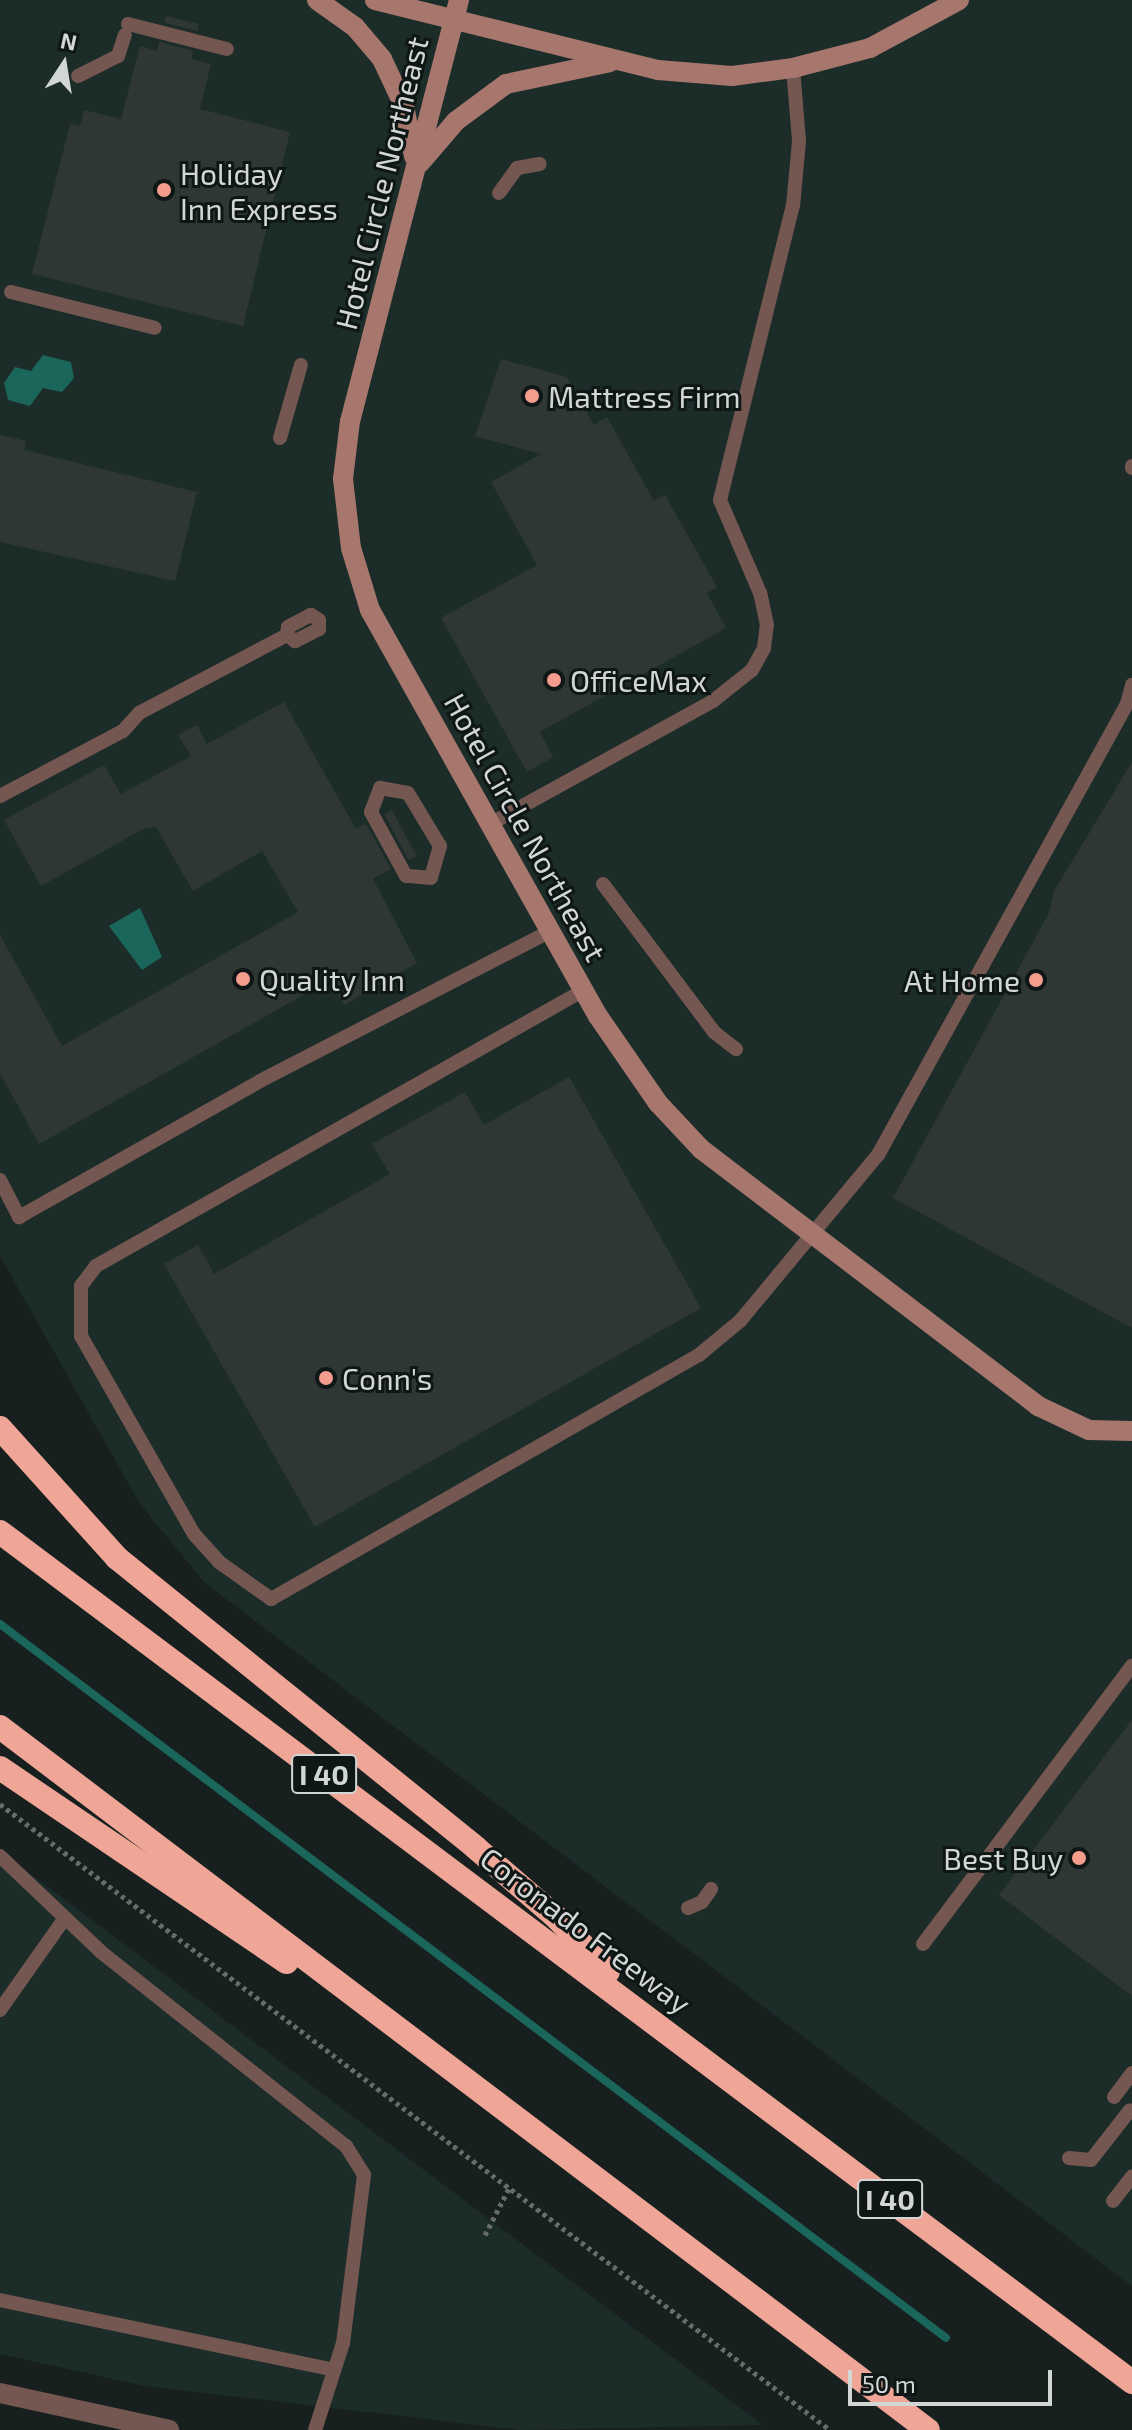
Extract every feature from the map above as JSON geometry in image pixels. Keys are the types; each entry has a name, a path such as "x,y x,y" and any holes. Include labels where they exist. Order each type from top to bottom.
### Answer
{"highway":[{"path":"0,1428 117,1558 521,1886 647,2015"},
{"name":"Coronado Freeway","path":"0,1532 1132,2382"},
{"path":"0,1727 928,2430"},
{"path":"0,1768 535,2132"}],"street":[{"path":"317,0 355,27 385,65 407,115 415,170"},
{"path":"375,0 456,10 622,61 702,76 793,68 870,48 959,0"},
{"name":"Hotel Circle Northeast","path":"456,10 350,421 343,479 351,548 370,610 584,990 658,1103 701,1149 1053,1416 1089,1430 1132,1431"},
{"path":"415,170 456,121 506,84 622,61"},
{"path":"0,2393 133,2426 169,2430"}],"lane":[{"path":"78,76 118,56 127,30 227,49"},
{"path":"490,824 713,701 752,670 764,648 767,625 760,593 720,500 793,206 799,141 793,68"},
{"path":"499,193 517,168 540,164"},
{"path":"11,292 155,328"},
{"path":"280,438 301,365"},
{"path":"0,796 123,731 139,713 287,635"},
{"path":"584,990 96,1266 86,1277 77,1299 81,1336 208,1551 271,1599 713,1346 740,1321 878,1155 1127,704 1132,685"},
{"path":"380,788 408,793 440,846 431,878 406,876 371,812 380,788"},
{"path":"603,884 714,1032 736,1049"},
{"path":"0,1180 19,1217 260,1081 550,931"},
{"path":"923,1944 1132,1666"},
{"path":"0,1856 65,1918 346,2146 364,2175 352,2288 334,2370 315,2430"},
{"path":"688,1908 702,1902 711,1889"},
{"path":"0,2010 65,1918"},
{"path":"1114,2097 1132,2073"},
{"path":"1069,2158 1091,2160 1130,2110"},
{"path":"1113,2201 1132,2177"},
{"path":"0,2300 334,2370"}],"path":[{"path":"0,1804 830,2430"},
{"path":"485,2235 509,2188"}],"shaded area":[{"path":"0,0 1132,0 1132,2286 205,1583 140,1504 0,1256"},
{"path":"43,355 71,362 74,378 62,392 43,388 30,406 8,400 4,383 15,367 31,371"},
{"path":"140,908 162,957 142,970 109,926"},
{"path":"0,1851 763,2425 520,2430 145,2386 0,2354"}],"building":[{"path":"166,16 199,24 197,31 164,23"},
{"name":"Holiday Inn Express","path":"159,42 193,51 191,59 211,64 200,109 290,132 243,326 32,274 70,124 80,126 84,110 121,119 140,46 157,51"},
{"name":"OfficeMax","path":"501,359 567,377 594,425 607,417 654,501 665,495 717,587 707,593 726,628 540,732 553,757 527,772 441,618 537,565 491,482 541,454 475,436"},
{"path":"0,435 26,441 24,450 197,492 175,581 0,542"},
{"path":"284,702 356,829 366,824 391,869 373,879 417,963 344,1005 330,980 39,1144 0,1073 0,935 62,1046 298,912 262,851 193,891 156,827 145,828 41,886 4,820 104,765 121,794 191,756 178,735 197,725 207,744"},
{"path":"1132,762 1132,1328 893,1198 1049,913 1054,891"},
{"path":"392,810 416,856 408,860 384,814"},
{"path":"569,1077 701,1308 315,1527 164,1264 198,1245 214,1274 390,1174 372,1144 465,1092 484,1125"},
{"name":"Best Buy","path":"1132,1720 1132,1996 999,1895"}],"waterway":[{"path":"0,1624 946,2338"}],"place":[{"name":"Holiday Inn Express","path":"164,190"},
{"name":"Mattress Firm","path":"532,396"},
{"name":"OfficeMax","path":"554,680"},
{"name":"Quality Inn","path":"243,979"},
{"name":"At Home","path":"1036,980"},
{"name":"Conn's","path":"326,1378"},
{"name":"Best Buy","path":"1079,1858"}]}
